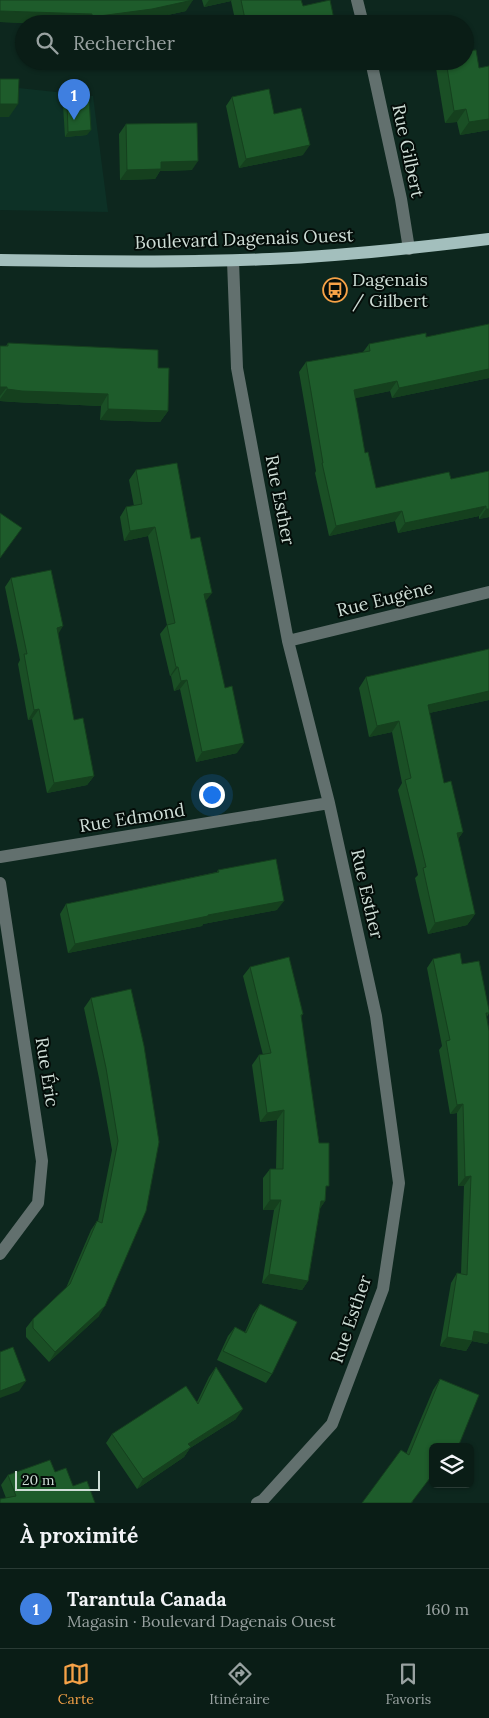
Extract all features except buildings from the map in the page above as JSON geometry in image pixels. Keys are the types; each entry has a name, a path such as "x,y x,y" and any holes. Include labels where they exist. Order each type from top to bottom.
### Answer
{"main road":[{"name":"Boulevard Dagenais Ouest","path":"0,260 233,260 330,256 489,239"}],"street":[{"path":"357,0 361,15"},
{"name":"Rue Gilbert","path":"373,70 401,199 409,249"},
{"name":"Rue Esther","path":"233,260 237,368 288,641 329,803 376,1016 399,1183 383,1289 332,1424 263,1500 257,1503"},
{"name":"Rue Eugène","path":"288,641 489,592"},
{"name":"Rue Edmond","path":"0,857 329,803"},
{"name":"Rue Éric","path":"0,884 42,1160 38,1203 0,1254"}],"shaded area":[{"path":"0,86 93,96 108,212 0,210"}],"place":[{"name":"Tarantula Canada","path":"74,120"},
{"name":"Dagenais / Gilbert","path":"335,290"}]}
